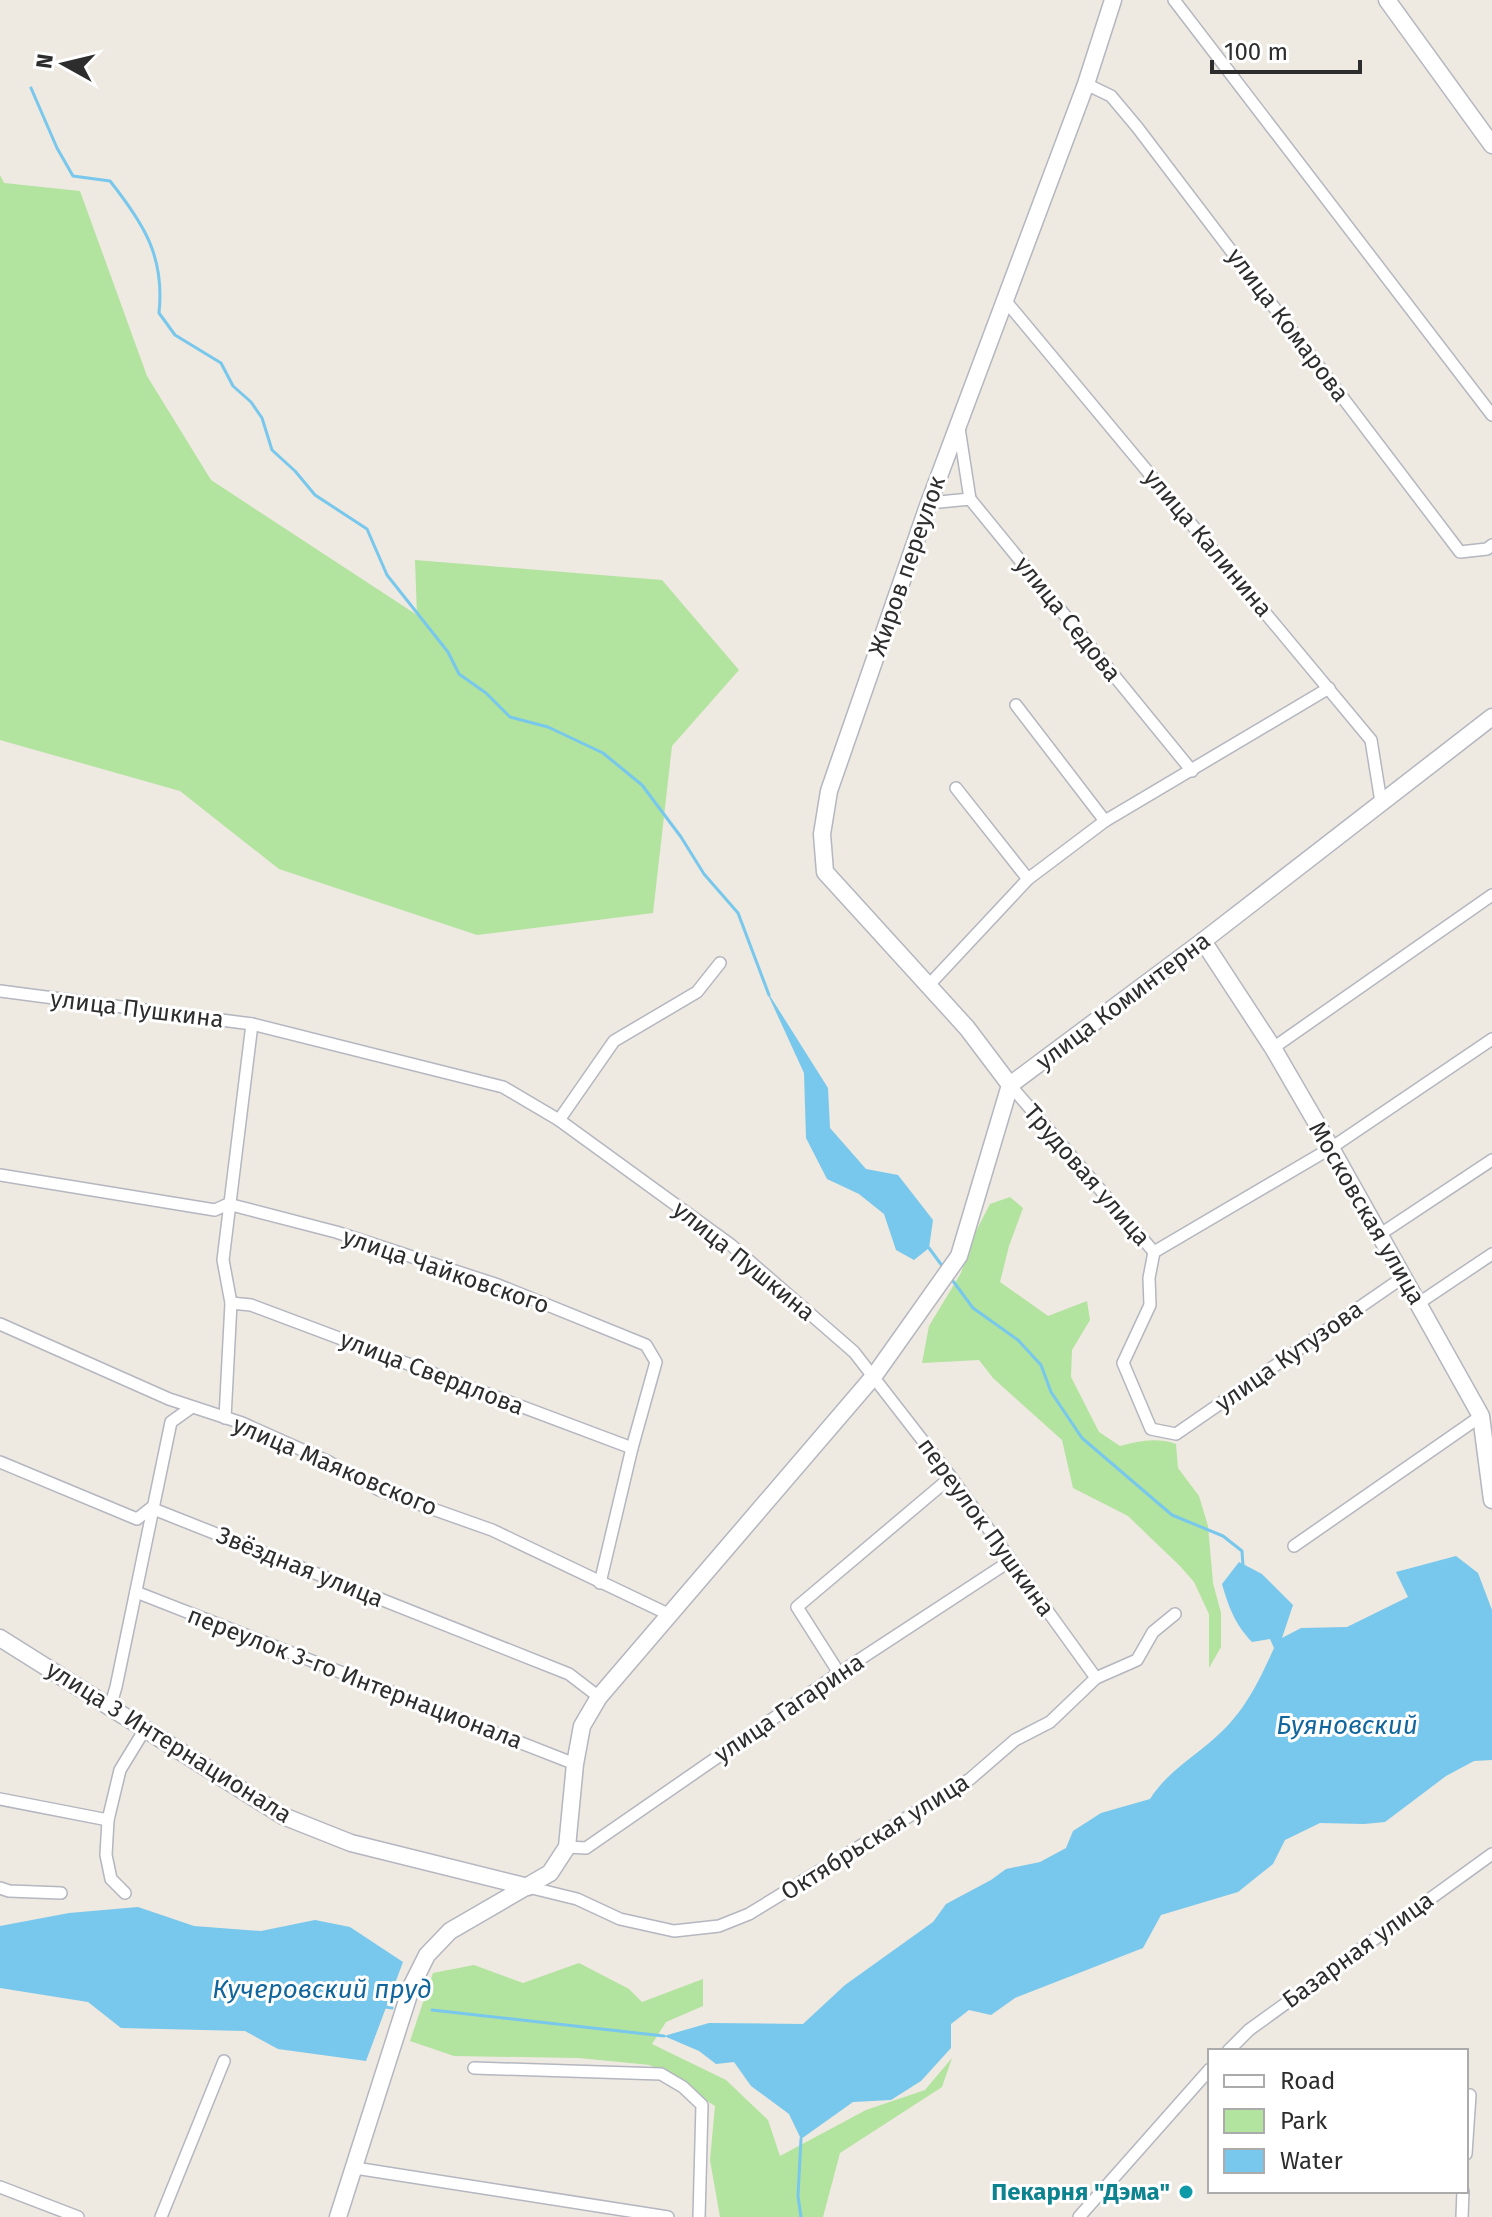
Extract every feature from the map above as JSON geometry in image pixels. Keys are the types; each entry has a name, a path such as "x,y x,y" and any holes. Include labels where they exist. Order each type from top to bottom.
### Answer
{"street":[{"path":"1174,0 1492,415"},
{"path":"1387,0 1492,145"},
{"name":"Жиров переулок","path":"1010,1085 967,1028 825,872 822,834 829,791 929,503 1114,3"},
{"name":"улица Комарова","path":"1086,84 1111,96 1137,127 1460,552 1487,549 1492,545"},
{"name":"улица Калинина","path":"1004,299 1371,740 1381,802"},
{"path":"929,503 970,499 958,423"},
{"name":"улица Седова","path":"970,499 1192,771"},
{"path":"928,986 1028,879 1105,821 1329,688"},
{"path":"1016,705 1105,821"},
{"name":"улица Коминтерна","path":"874,1376 959,1256 1010,1085 1203,941 1492,717"},
{"path":"956,788 1028,879"},
{"path":"1273,1048 1492,895"},
{"name":"Московская улица","path":"1203,941 1273,1048 1402,1278 1487,1416 1492,1500"},
{"path":"559,1120 614,1041 697,992 720,963"},
{"name":"улица Пушкина","path":"0,991 252,1024 503,1087 559,1120 731,1245 854,1352 874,1376"},
{"path":"225,1418 231,1303 223,1260 252,1024"},
{"name":"Трудовая улица","path":"1010,1085 1154,1252 1331,1148 1492,1039"},
{"path":"1379,1235 1492,1160"},
{"name":"улица Чайковского","path":"0,1175 215,1210 228,1204 336,1232 498,1285 646,1345 656,1362 600,1583"},
{"name":"улица Кутузова","path":"1154,1252 1149,1278 1150,1305 1123,1363 1151,1429 1176,1434 1402,1278"},
{"path":"1419,1303 1492,1254"},
{"name":"улица Свердлова","path":"231,1303 251,1305 632,1448"},
{"name":"улица Маяковского","path":"0,1324 329,1462 379,1490 492,1530 668,1614"},
{"path":"338,2217 412,1985 427,1955 450,1931 550,1873 567,1847 582,1726 599,1697 874,1376"},
{"name":"переулок Пушкина","path":"874,1376 1096,1678"},
{"path":"110,1707 171,1422 192,1407"},
{"path":"1294,1546 1487,1416"},
{"name":"Звёздная улица","path":"0,1462 137,1519 151,1508 569,1674 599,1697"},
{"path":"839,1673 797,1607 951,1477"},
{"name":"улица Гагарина","path":"567,1847 586,1848 839,1673 1010,1561"},
{"name":"переулок 3-го Интернационала","path":"136,1592 575,1764"},
{"name":"Октябрьская улица","path":"528,1887 577,1899 620,1919 674,1931 719,1926 749,1914 970,1779 1015,1740 1050,1722 1096,1678 1137,1660 1153,1632 1175,1614"},
{"name":"улица 3 Интернационала","path":"1,1642 283,1816 351,1843 528,1887"},
{"path":"125,1893 111,1879 106,1855 108,1820 120,1770 145,1729"},
{"path":"0,1799 108,1820"},
{"name":"Базарная улица","path":"1230,2049 1249,2030 1492,1854"},
{"path":"0,1888 61,1893"},
{"path":"161,2217 224,2061"},
{"path":"474,2068 661,2074 683,2087 702,2105 699,2217"},
{"path":"1079,2217 1208,2071"},
{"path":"1468,2124 1470,2095"},
{"path":"355,2168 668,2217"},
{"path":"0,2187 78,2217"},
{"path":"1462,2217 1463,2193"}],"green space":[{"path":"0,175 4,183 80,191 147,376 211,480 417,615 415,560 662,580 739,670 672,746 653,913 477,935 279,869 180,791 0,740"},
{"path":"1010,1197 1023,1208 1000,1282 1048,1316 1087,1301 1090,1320 1072,1350 1071,1377 1099,1432 1120,1446 1155,1440 1176,1444 1178,1468 1199,1496 1208,1526 1213,1583 1221,1613 1221,1647 1209,1668 1209,1614 1194,1582 1128,1516 1073,1488 1062,1440 993,1378 979,1360 922,1363 929,1326 961,1273 972,1239 990,1204"},
{"path":"579,1963 629,1989 642,2002 703,1979 703,2006 666,2022 652,2044 726,2080 768,2120 780,2156 866,2110 925,2090 952,2058 942,2087 840,2153 823,2217 720,2217 710,2160 715,2106 650,2065 579,2058 454,2056 410,2041 433,1973 474,1965 523,1983"}],"water":[{"path":"765,988 828,1088 830,1128 866,1169 898,1175 933,1220 929,1248 914,1260 896,1250 884,1214 859,1194 827,1179 806,1138 804,1073"},
{"name":"Буяновский","path":"1456,1556 1478,1573 1492,1610 1492,1760 1474,1761 1446,1776 1385,1822 1320,1823 1285,1840 1273,1864 1238,1892 1161,1915 1143,1948 1015,1998 991,2015 969,2010 951,2024 951,2048 921,2081 891,2100 853,2102 801,2139 789,2114 751,2086 734,2062 716,2064 699,2051 664,2036 709,2023 803,2024 845,1985 933,1922 946,1904 1006,1869 1040,1862 1066,1848 1073,1831 1101,1813 1150,1799 1173,1773 1236,1716 1257,1684 1274,1648 1270,1639 1252,1642 1230,1608 1222,1584 1239,1562 1262,1574 1293,1605 1282,1638 1301,1628 1347,1627 1408,1597 1396,1572"},
{"name":"Кучеровский пруд","path":"138,1907 194,1926 261,1931 315,1920 350,1927 403,1962 366,2061 278,2049 245,2031 121,2028 88,2002 0,1988 0,1926 69,1913"}],"waterway":[{"path":"31,88 73,176 110,181 142,227 150,242 159,275 159,313 175,335 221,363 233,386 251,402 262,418 272,450 315,495 367,529 387,575 448,652 459,674 486,693 510,717 548,727 603,753 642,785 704,874 738,913 769,995"},
{"path":"929,1248 943,1267"},
{"path":"950,1277 973,1308 1018,1340 1041,1365 1051,1392 1082,1438 1172,1515 1223,1536 1242,1551 1243,1566"},
{"path":"386,2007 392,2008"},
{"path":"432,2010 664,2036"},
{"path":"801,2139 798,2196 801,2217"}],"place":[{"name":"Пекарня \"Дэма\"","path":"1186,2192"}]}
